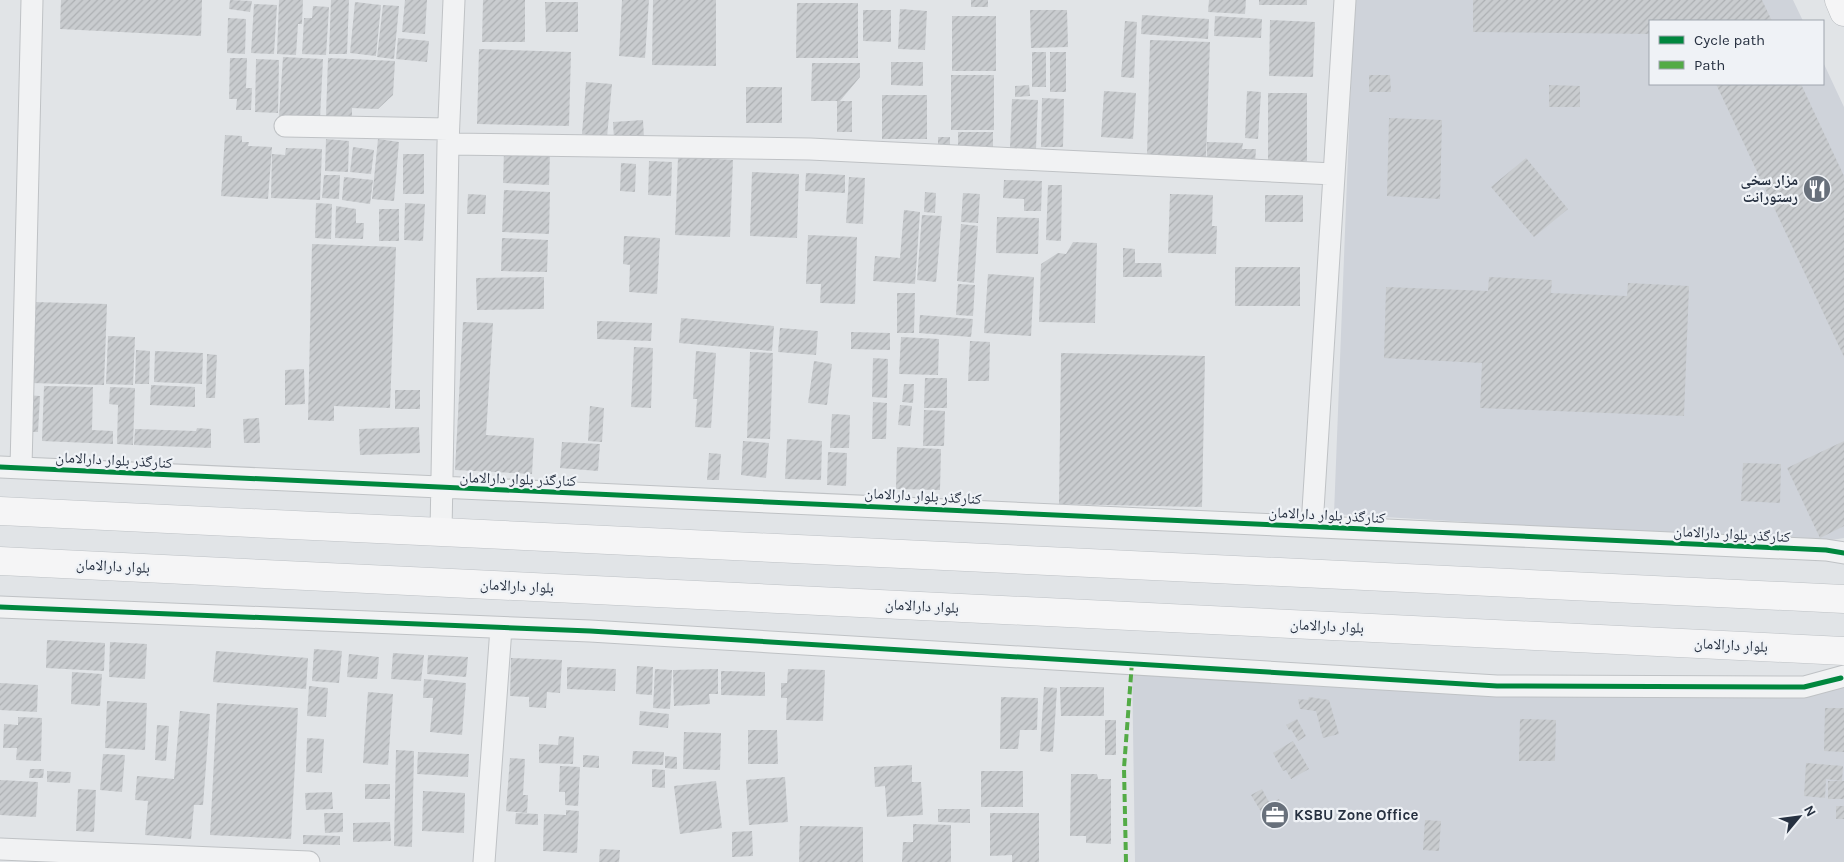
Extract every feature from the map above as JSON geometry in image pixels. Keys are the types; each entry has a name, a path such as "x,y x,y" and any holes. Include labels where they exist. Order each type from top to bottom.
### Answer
{"main road":[{"path":"1839,0 1844,12"},
{"path":"0,511 1844,599"},
{"name":"بلوار دارالامان","path":"0,561 1844,651"}],"street":[{"path":"21,468 32,0"},
{"path":"441,532 448,136 454,0"},
{"path":"1312,526 1345,0"},
{"path":"285,126 448,136 810,149 1334,174"},
{"name":"کنارگذر بلوار دارالامان","path":"0,467 1312,526 1826,550 1844,553"},
{"path":"0,606 590,631 1132,662 1496,686 1804,686 1844,676"},
{"path":"484,862 501,628"},
{"path":"0,849 200,860 309,862"}],"shaded area":[{"path":"1354,0 1793,0 1803,20 1649,20 1649,85 1824,85 1824,64 1844,107 1844,538 1814,543 1334,514"},
{"path":"1132,662 1497,686 1844,679 1844,862 1135,862"}],"building":[{"path":"61,0 202,0 201,36 60,29"},
{"path":"230,0 252,1 250,12 229,9"},
{"path":"279,0 303,0 302,24 298,24 296,55 277,54"},
{"path":"331,0 349,0 347,54 329,54"},
{"path":"405,0 427,0 425,34 402,32"},
{"path":"483,0 525,0 525,42 482,42"},
{"path":"622,0 649,0 645,58 619,56"},
{"path":"653,0 716,0 716,66 652,65"},
{"path":"971,0 988,0 988,7 971,7"},
{"path":"1209,0 1246,0 1245,14 1208,12"},
{"path":"1259,0 1307,0 1307,5 1259,5"},
{"path":"1473,0 1762,0 1772,20 1649,20 1649,34 1473,32"},
{"path":"355,2 381,5 376,56 350,53"},
{"path":"545,2 578,2 578,32 546,32"},
{"path":"797,3 858,3 858,58 796,58"},
{"path":"254,4 277,5 274,54 251,53"},
{"path":"383,5 399,6 394,59 377,57"},
{"path":"313,6 329,7 326,55 302,54 304,18 312,18"},
{"path":"900,9 927,11 925,50 898,49"},
{"path":"863,10 891,10 891,42 863,41"},
{"path":"1030,10 1067,10 1068,47 1031,48"},
{"path":"1142,15 1209,19 1208,39 1141,34"},
{"path":"952,16 996,16 996,71 952,71"},
{"path":"1215,16 1262,19 1261,38 1214,36"},
{"path":"228,18 246,19 245,54 227,53"},
{"path":"1270,20 1315,22 1313,77 1269,76"},
{"path":"1125,21 1137,22 1134,78 1121,77"},
{"path":"398,38 429,41 427,62 396,59"},
{"path":"1150,40 1210,42 1206,158 1147,156"},
{"path":"479,49 571,52 569,126 477,124"},
{"path":"1032,52 1046,52 1046,87 1032,87"},
{"path":"1050,52 1066,52 1066,92 1050,92"},
{"path":"283,57 323,59 320,119 279,117"},
{"path":"230,58 247,58 246,88 252,88 251,110 236,110 237,99 229,99"},
{"path":"328,58 395,61 393,95 378,109 352,108 352,118 326,116"},
{"path":"256,59 279,60 278,113 255,112"},
{"path":"891,62 923,62 923,86 891,85"},
{"path":"812,63 860,63 860,77 840,101 811,101"},
{"path":"951,75 994,75 994,130 951,130"},
{"path":"1369,75 1390,75 1391,92 1369,92"},
{"path":"586,82 612,84 607,137 582,134"},
{"path":"1029,85 1030,96 1015,97 1015,86"},
{"path":"1549,85 1580,86 1580,107 1549,107"},
{"path":"1716,85 1801,85 1844,176 1844,357"},
{"path":"746,87 782,87 782,123 746,123"},
{"path":"1104,91 1136,93 1133,139 1101,137"},
{"path":"1247,91 1261,92 1258,139 1245,138"},
{"path":"1268,93 1307,93 1307,161 1268,161"},
{"path":"882,95 927,95 927,139 882,139"},
{"path":"1042,98 1064,99 1063,147 1041,147"},
{"path":"1012,99 1038,100 1036,149 1010,148"},
{"path":"837,101 852,101 852,132 837,132"},
{"path":"1389,118 1442,120 1440,199 1387,196"},
{"path":"643,120 644,138 614,140 613,122"},
{"path":"958,132 993,132 993,151 958,151"},
{"path":"225,135 242,136 242,142 249,142 248,146 272,147 268,199 221,196"},
{"path":"938,137 950,137 950,147 938,147"},
{"path":"326,139 349,141 348,172 325,171"},
{"path":"378,139 399,142 394,201 372,199"},
{"path":"1207,142 1243,143 1242,149 1256,149 1255,163 1207,161"},
{"path":"353,147 374,150 371,174 350,172"},
{"path":"286,148 322,149 320,200 271,198 272,154 285,155"},
{"path":"504,151 550,153 549,185 503,183"},
{"path":"403,154 424,154 424,194 403,194"},
{"path":"678,157 733,160 730,237 675,235"},
{"path":"1526,158 1568,209 1534,237 1491,187"},
{"path":"649,161 672,162 671,196 648,195"},
{"path":"621,163 636,164 635,192 620,191"},
{"path":"752,172 799,174 797,238 750,236"},
{"path":"806,173 845,175 845,193 805,191"},
{"path":"324,175 340,175 339,199 322,198"},
{"path":"344,177 373,180 370,204 342,200"},
{"path":"849,177 865,178 863,224 846,223"},
{"path":"1004,180 1042,181 1041,211 1024,211 1024,199 1003,198"},
{"path":"1048,185 1062,185 1061,241 1046,240"},
{"path":"504,190 550,192 549,234 502,232"},
{"path":"925,192 936,193 935,213 924,212"},
{"path":"963,193 980,194 978,223 961,222"},
{"path":"468,194 486,195 485,214 467,214"},
{"path":"1170,194 1213,195 1212,226 1217,226 1216,254 1168,253"},
{"path":"1265,195 1303,195 1303,222 1265,222"},
{"path":"316,203 332,204 331,239 315,238"},
{"path":"405,203 425,204 423,241 404,240"},
{"path":"336,206 356,209 356,223 364,223 363,239 335,238"},
{"path":"379,209 399,209 399,241 379,241"},
{"path":"904,210 920,212 915,284 873,281 875,256 900,258"},
{"path":"922,215 942,216 936,282 917,280"},
{"path":"997,217 1039,218 1038,254 996,253"},
{"path":"961,224 978,226 974,283 957,281"},
{"path":"808,235 857,237 855,304 820,303 821,284 806,284"},
{"path":"624,236 660,238 657,294 629,292 630,265 623,264"},
{"path":"502,238 548,240 547,272 501,271"},
{"path":"1073,242 1097,243 1095,323 1039,322 1041,264 1058,253 1066,254"},
{"path":"312,244 396,247 390,408 334,406 334,421 308,420"},
{"path":"1123,248 1135,249 1135,263 1161,263 1162,277 1123,277"},
{"path":"1235,267 1300,267 1300,306 1235,306"},
{"path":"988,274 1034,277 1031,336 984,333"},
{"path":"544,277 544,309 477,310 476,278"},
{"path":"1489,277 1552,280 1551,293 1627,296 1628,283 1689,286 1684,416 1480,408 1482,363 1384,358 1386,287 1488,291"},
{"path":"958,284 975,285 973,316 956,315"},
{"path":"897,293 915,293 914,333 897,333"},
{"path":"34,302 107,304 104,385 31,383"},
{"path":"920,315 973,319 971,337 919,333"},
{"path":"681,318 774,326 772,351 679,343"},
{"path":"597,321 652,323 651,341 597,339"},
{"path":"463,322 493,323 486,435 534,438 532,474 455,470"},
{"path":"780,328 818,331 816,355 778,352"},
{"path":"851,332 890,333 890,350 851,349"},
{"path":"108,336 135,337 133,385 106,384"},
{"path":"901,337 939,339 938,375 899,374"},
{"path":"970,341 990,342 989,381 968,381"},
{"path":"634,347 653,348 651,408 631,407"},
{"path":"136,350 150,351 149,384 135,384"},
{"path":"155,351 203,353 202,384 154,382"},
{"path":"696,351 716,353 711,428 695,427 697,399 693,399"},
{"path":"750,352 773,353 770,439 747,438"},
{"path":"1061,353 1205,356 1202,507 1059,504"},
{"path":"207,354 217,355 215,398 206,398"},
{"path":"873,358 888,359 887,398 872,397"},
{"path":"814,361 832,364 827,405 808,403"},
{"path":"304,369 305,404 285,405 285,370"},
{"path":"925,378 947,378 947,408 924,408"},
{"path":"904,384 914,384 913,403 902,402"},
{"path":"151,385 195,387 195,407 150,405"},
{"path":"44,386 93,387 92,430 113,431 113,444 42,441"},
{"path":"110,387 135,388 133,445 117,444 118,405 109,404"},
{"path":"395,390 420,390 420,409 395,409"},
{"path":"26,395 40,396 38,432 25,432"},
{"path":"873,402 887,403 886,439 872,439"},
{"path":"900,405 912,406 910,426 898,425"},
{"path":"590,406 604,408 602,442 588,441"},
{"path":"924,410 945,411 944,446 923,446"},
{"path":"832,414 850,415 849,448 830,448"},
{"path":"259,418 260,443 244,443 243,419"},
{"path":"419,427 420,453 360,455 359,429"},
{"path":"197,428 211,429 211,448 134,445 135,429 196,431"},
{"path":"787,439 822,441 821,480 785,479"},
{"path":"743,441 769,443 766,478 741,475"},
{"path":"1844,441 1844,526 1820,538 1787,468"},
{"path":"562,442 600,444 598,471 560,468"},
{"path":"897,447 941,449 940,490 896,489"},
{"path":"828,452 847,453 846,486 827,485"},
{"path":"709,453 721,454 719,480 707,480"},
{"path":"1743,463 1781,464 1780,503 1741,501"},
{"path":"47,640 105,643 104,671 46,668"},
{"path":"110,642 147,644 145,679 109,677"},
{"path":"314,649 342,651 339,683 312,681"},
{"path":"216,651 308,658 306,689 213,682"},
{"path":"393,653 424,655 421,681 391,679"},
{"path":"349,654 379,657 377,679 347,677"},
{"path":"428,655 468,657 466,677 427,674"},
{"path":"511,658 562,660 560,693 547,692 546,708 529,707 529,697 510,696"},
{"path":"637,666 653,667 652,695 636,694"},
{"path":"567,667 616,669 615,691 567,689"},
{"path":"655,669 672,670 670,709 653,708"},
{"path":"718,669 718,694 709,694 710,704 674,706 673,670"},
{"path":"788,669 825,670 823,721 786,720 787,698 781,698 781,683 787,683"},
{"path":"721,671 765,672 765,696 721,695"},
{"path":"72,672 102,674 100,706 71,704"},
{"path":"424,679 466,683 462,735 430,732 433,698 423,698"},
{"path":"0,683 38,685 37,712 0,710"},
{"path":"309,686 328,688 326,717 307,716"},
{"path":"1044,687 1057,688 1053,752 1040,751"},
{"path":"1060,687 1104,687 1104,716 1061,716"},
{"path":"368,692 393,694 388,765 363,763"},
{"path":"1001,697 1038,698 1037,730 1020,730 1018,749 1000,749"},
{"path":"1309,697 1329,700 1339,734 1323,738 1316,711 1300,709 1298,699 1308,700"},
{"path":"107,701 147,703 145,750 105,748"},
{"path":"217,703 298,708 291,839 210,835"},
{"path":"1825,708 1844,708 1844,752 1824,751"},
{"path":"180,711 210,714 203,805 194,805 191,839 145,835 148,801 135,800 137,776 174,779"},
{"path":"640,711 669,714 668,728 639,725"},
{"path":"18,717 42,718 41,761 16,760 17,748 3,748 4,724 18,725"},
{"path":"1297,719 1306,736 1298,741 1291,729 1289,730 1286,725"},
{"path":"1520,719 1556,720 1555,761 1519,761"},
{"path":"1105,720 1116,720 1116,755 1105,755"},
{"path":"157,725 169,726 166,761 155,760"},
{"path":"748,730 777,730 778,764 748,764"},
{"path":"684,732 721,733 720,770 683,769"},
{"path":"559,736 574,737 573,764 539,763 539,744 558,745"},
{"path":"307,738 324,739 322,773 306,772"},
{"path":"1293,741 1309,769 1291,779 1286,770 1283,771 1273,753"},
{"path":"396,750 414,751 412,847 394,846"},
{"path":"633,751 664,752 663,765 632,764"},
{"path":"418,752 469,754 468,777 417,774"},
{"path":"103,754 125,755 122,792 100,790"},
{"path":"583,755 599,756 599,768 583,767"},
{"path":"665,756 677,757 677,769 665,768"},
{"path":"510,758 525,759 523,795 528,795 527,813 506,811"},
{"path":"1806,763 1843,766 1842,781 1826,779 1825,798 1804,796"},
{"path":"912,765 912,782 921,782 923,815 887,817 885,786 875,787 874,767"},
{"path":"560,766 580,767 578,806 565,805 565,792 559,792"},
{"path":"30,769 44,769 43,778 29,778"},
{"path":"652,769 665,770 665,788 652,787"},
{"path":"47,771 71,772 70,783 47,782"},
{"path":"981,771 1023,771 1023,807 981,807"},
{"path":"1071,774 1097,774 1098,779 1111,779 1111,844 1086,843 1086,836 1070,836"},
{"path":"785,777 788,822 749,825 746,780"},
{"path":"0,780 38,782 36,817 0,815"},
{"path":"716,781 722,828 680,834 674,786"},
{"path":"1828,781 1844,781 1844,799 1828,799"},
{"path":"365,784 390,784 390,799 365,799"},
{"path":"78,789 96,790 94,832 76,831"},
{"path":"1262,789 1270,804 1279,799 1285,810 1280,813 1285,823 1272,830 1251,795"},
{"path":"423,791 465,793 464,833 422,831"},
{"path":"332,792 333,809 306,810 305,793"},
{"path":"1836,806 1844,806 1844,819 1836,819"},
{"path":"938,809 970,809 970,823 938,822"},
{"path":"566,810 579,811 577,853 543,851 544,814 566,815"},
{"path":"324,813 343,813 343,832 325,833"},
{"path":"516,813 538,814 538,825 515,824"},
{"path":"990,813 1039,813 1039,862 1012,862 1012,855 990,856"},
{"path":"1425,820 1441,821 1439,851 1423,850"},
{"path":"390,822 391,841 353,842 353,823"},
{"path":"913,824 951,825 951,862 902,862 903,842 913,842"},
{"path":"800,826 863,827 863,862 799,862"},
{"path":"752,831 753,856 732,857 732,832"},
{"path":"303,835 340,836 340,845 303,844"},
{"path":"600,849 620,850 619,862 599,862"}],"marked path":[{"path":"1126,862 1124,768 1132,662"}],"cycle path":[{"path":"0,467 1826,550 1844,553"},
{"path":"0,607 590,631 1497,686 1804,687 1841,678"}],"place":[{"name":"مزار سخی رستورانت","path":"1817,189"},
{"name":"KSBU Zone Office","path":"1275,815"}]}
